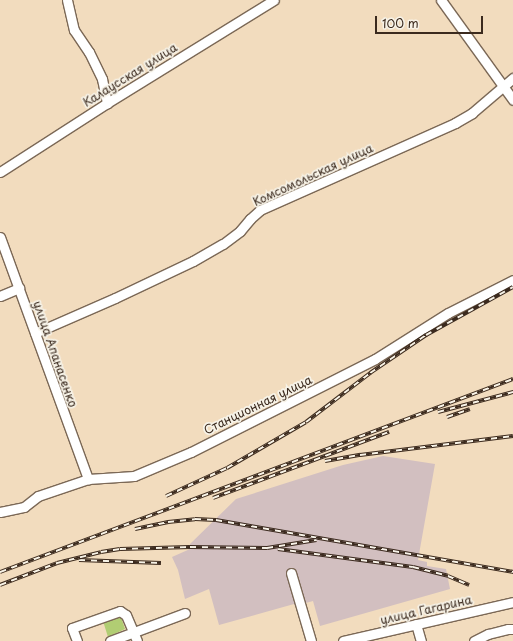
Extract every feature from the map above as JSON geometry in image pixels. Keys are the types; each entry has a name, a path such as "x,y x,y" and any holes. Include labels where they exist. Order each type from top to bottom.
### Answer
{"street":[{"path":"67,0 75,34 89,52 102,79 107,103"},
{"path":"70,11 74,0"},
{"name":"Калаусская улица","path":"0,172 107,103 274,0"},
{"path":"441,0 513,100"},
{"name":"Комсомольская улица","path":"35,332 116,298 193,261 223,244 240,231 260,210 455,123 472,113 513,78"},
{"name":"улица Апанасенко","path":"0,236 88,479"},
{"name":"Станционная улица","path":"0,512 24,507 38,496 88,479 134,476 191,452 375,359 448,313 513,280"},
{"path":"0,296 19,288"},
{"path":"291,574 311,641"},
{"name":"улица Гагарина","path":"343,641 513,602"},
{"path":"77,641 72,628 120,611 126,615 136,637"},
{"path":"110,641 136,637 185,613"},
{"path":"416,624 421,641"},
{"path":"474,641 488,634 508,628 513,629"}],"shaded area":[{"path":"383,456 435,464 418,560 427,562 427,566 446,569 450,589 320,626 313,601 295,606 294,604 219,625 209,589 185,599 178,570 172,557 190,549 190,544 236,499 343,465"}],"green space":[{"path":"118,615 121,617 125,629 108,637 103,621"}],"railway":[{"path":"166,496 227,468 306,422 370,373 426,335 513,287"},
{"path":"0,572 513,379"},
{"path":"438,412 513,392"},
{"path":"447,417 470,409"},
{"path":"213,498 389,432"},
{"path":"325,461 360,455 513,436"},
{"path":"135,529 168,522 195,519 216,520 513,572"},
{"path":"0,585 57,563 120,549 190,547 267,548 316,540"},
{"path":"278,549 413,567 448,576 469,585"},
{"path":"79,560 161,563"}]}
